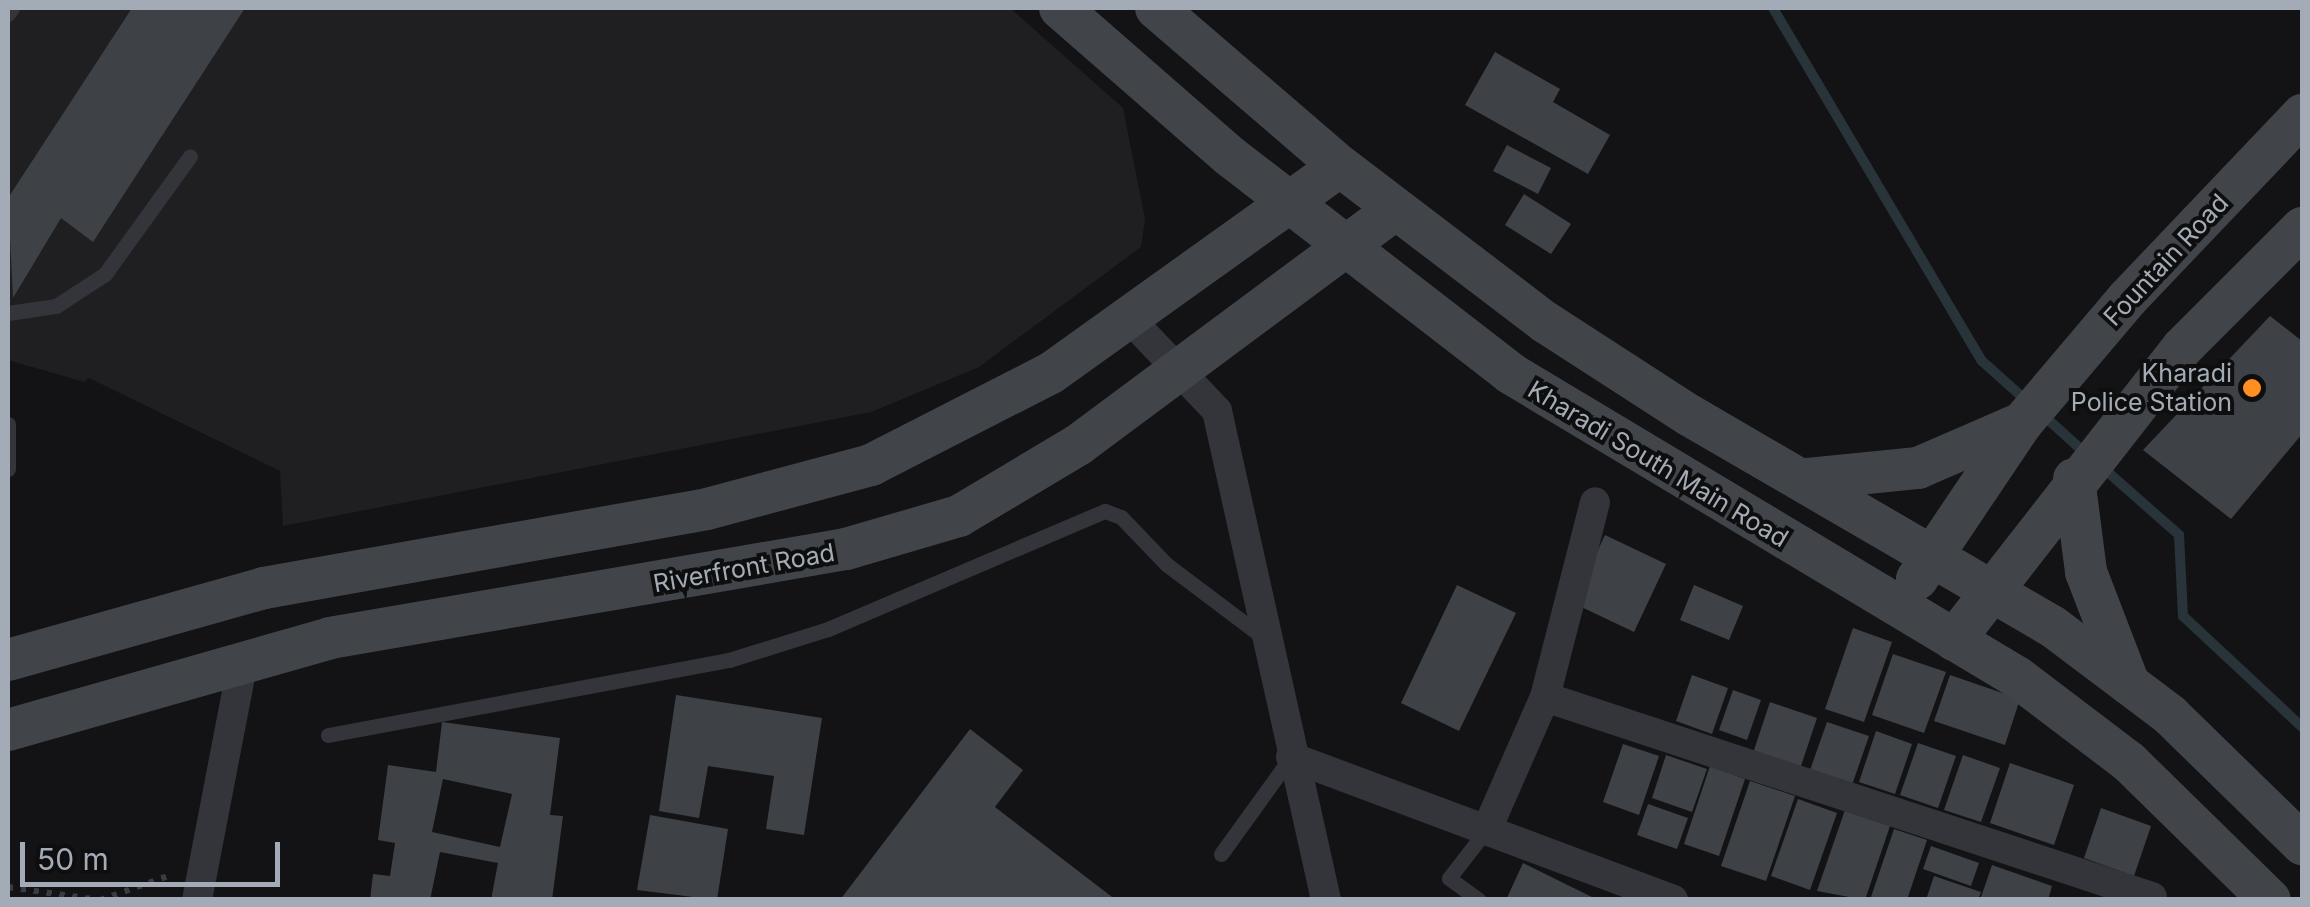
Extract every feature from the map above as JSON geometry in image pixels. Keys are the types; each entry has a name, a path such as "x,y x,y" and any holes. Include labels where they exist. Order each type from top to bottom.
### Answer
{"street":[{"name":"Kharadi South Main Road","path":"1060,8 1285,200 1510,373 2017,677 2130,762 2270,900"},
{"path":"1156,8 1340,166 1545,322 1690,415 1808,479 1990,590 2129,684 2170,715 2302,844"},
{"name":"Fountain Road","path":"1897,607 2025,419 2302,116"},
{"path":"8,660 264,588 707,509 871,465 1052,373 1285,200 1340,166"},
{"name":"Riverfront Road","path":"8,730 330,638 846,550 959,516 1078,444 1178,365 1395,210"},
{"path":"1954,640 2079,473 2182,348 2302,228"},
{"path":"1127,316 1217,410 1263,637 1326,900"},
{"path":"1808,479 1918,468 2025,419"},
{"path":"2079,473 2086,572 2129,684"},
{"path":"1487,830 1544,697 1595,502"},
{"path":"200,888 243,660"},
{"path":"1544,697 2152,897"},
{"path":"1291,757 1673,900"}],"lane":[{"path":"8,14 12,8"},
{"path":"8,313 56,306 106,274 190,156"},
{"path":"8,424 8,469"},
{"path":"328,735 729,660 828,629 1105,511 1121,517 1166,564 1263,637"},
{"path":"1220,854 1291,757"},
{"path":"1479,900 1449,878 1487,830"}],"path":[{"path":"8,887 100,900 163,874 200,888"}],"shaded area":[{"path":"8,8 1010,8 1123,108 1145,219 1141,247 979,367 871,412 283,526 280,471 89,378 84,382 8,360"}],"building":[{"path":"132,8 245,8 93,242 61,218 13,298 8,198"},
{"path":"1495,52 1560,89 1553,102 1610,135 1588,174 1465,105"},
{"path":"1507,145 1551,168 1538,194 1493,171"},
{"path":"1524,194 1571,224 1551,254 1505,225"},
{"name":"Kharadi Police Station","path":"2270,316 2302,341 2302,434 2231,519 2143,450"},
{"path":"1605,535 1666,564 1634,632 1573,603"},
{"path":"1457,585 1516,613 1459,731 1401,703"},
{"path":"1694,585 1743,606 1729,640 1680,620"},
{"path":"1853,628 1892,642 1864,722 1825,709"},
{"path":"1893,654 1946,672 1924,733 1872,715"},
{"path":"1692,675 1728,688 1712,734 1676,721"},
{"path":"1950,675 2020,699 2005,745 1934,721"},
{"path":"1733,690 1761,700 1747,740 1719,730"},
{"path":"676,695 822,718 804,835 766,829 774,776 708,766 699,818 659,811"},
{"path":"1770,702 1817,718 1800,769 1753,753"},
{"path":"442,722 560,738 550,815 563,816 552,900 491,900 498,863 440,852 430,900 370,900 373,874 390,876 395,843 378,840 388,765 436,772","holes":["443,779 512,794 500,847 432,832"]},
{"path":"1827,722 1869,736 1852,785 1810,770"},
{"path":"970,729 1023,770 995,807 1116,900 840,900"},
{"path":"1876,731 1912,744 1895,794 1859,782"},
{"path":"1918,743 1956,756 1938,808 1900,795"},
{"path":"1623,744 1659,756 1639,815 1603,802"},
{"path":"1666,755 1707,769 1692,812 1652,798"},
{"path":"1963,755 2000,768 1981,822 1944,810"},
{"path":"2010,763 2074,785 2054,845 1990,823"},
{"path":"1710,766 1745,779 1719,856 1684,844"},
{"path":"1750,781 1795,796 1766,881 1721,866"},
{"path":"1798,799 1837,813 1810,890 1771,876"},
{"path":"1648,804 1688,818 1677,849 1637,835"},
{"path":"1846,807 1891,823 1865,900 1817,891"},
{"path":"2101,808 2151,826 2134,876 2084,858"},
{"path":"650,815 728,829 717,900 637,890"},
{"path":"1894,829 1927,840 1907,900 1870,900"},
{"path":"1931,846 1979,863 1971,886 1923,869"},
{"path":"1523,863 1598,900 1506,900"},
{"path":"1992,865 2052,886 2048,900 1981,897"},
{"path":"1934,876 1981,892 1978,900 1926,900"}],"waterway":[{"path":"1773,8 1982,361 2029,403"},
{"path":"2042,414 2085,453"},
{"path":"2102,467 2179,535 2183,616 2302,727"}],"place":[{"name":"Kharadi Police Station","path":"2252,388"}]}
